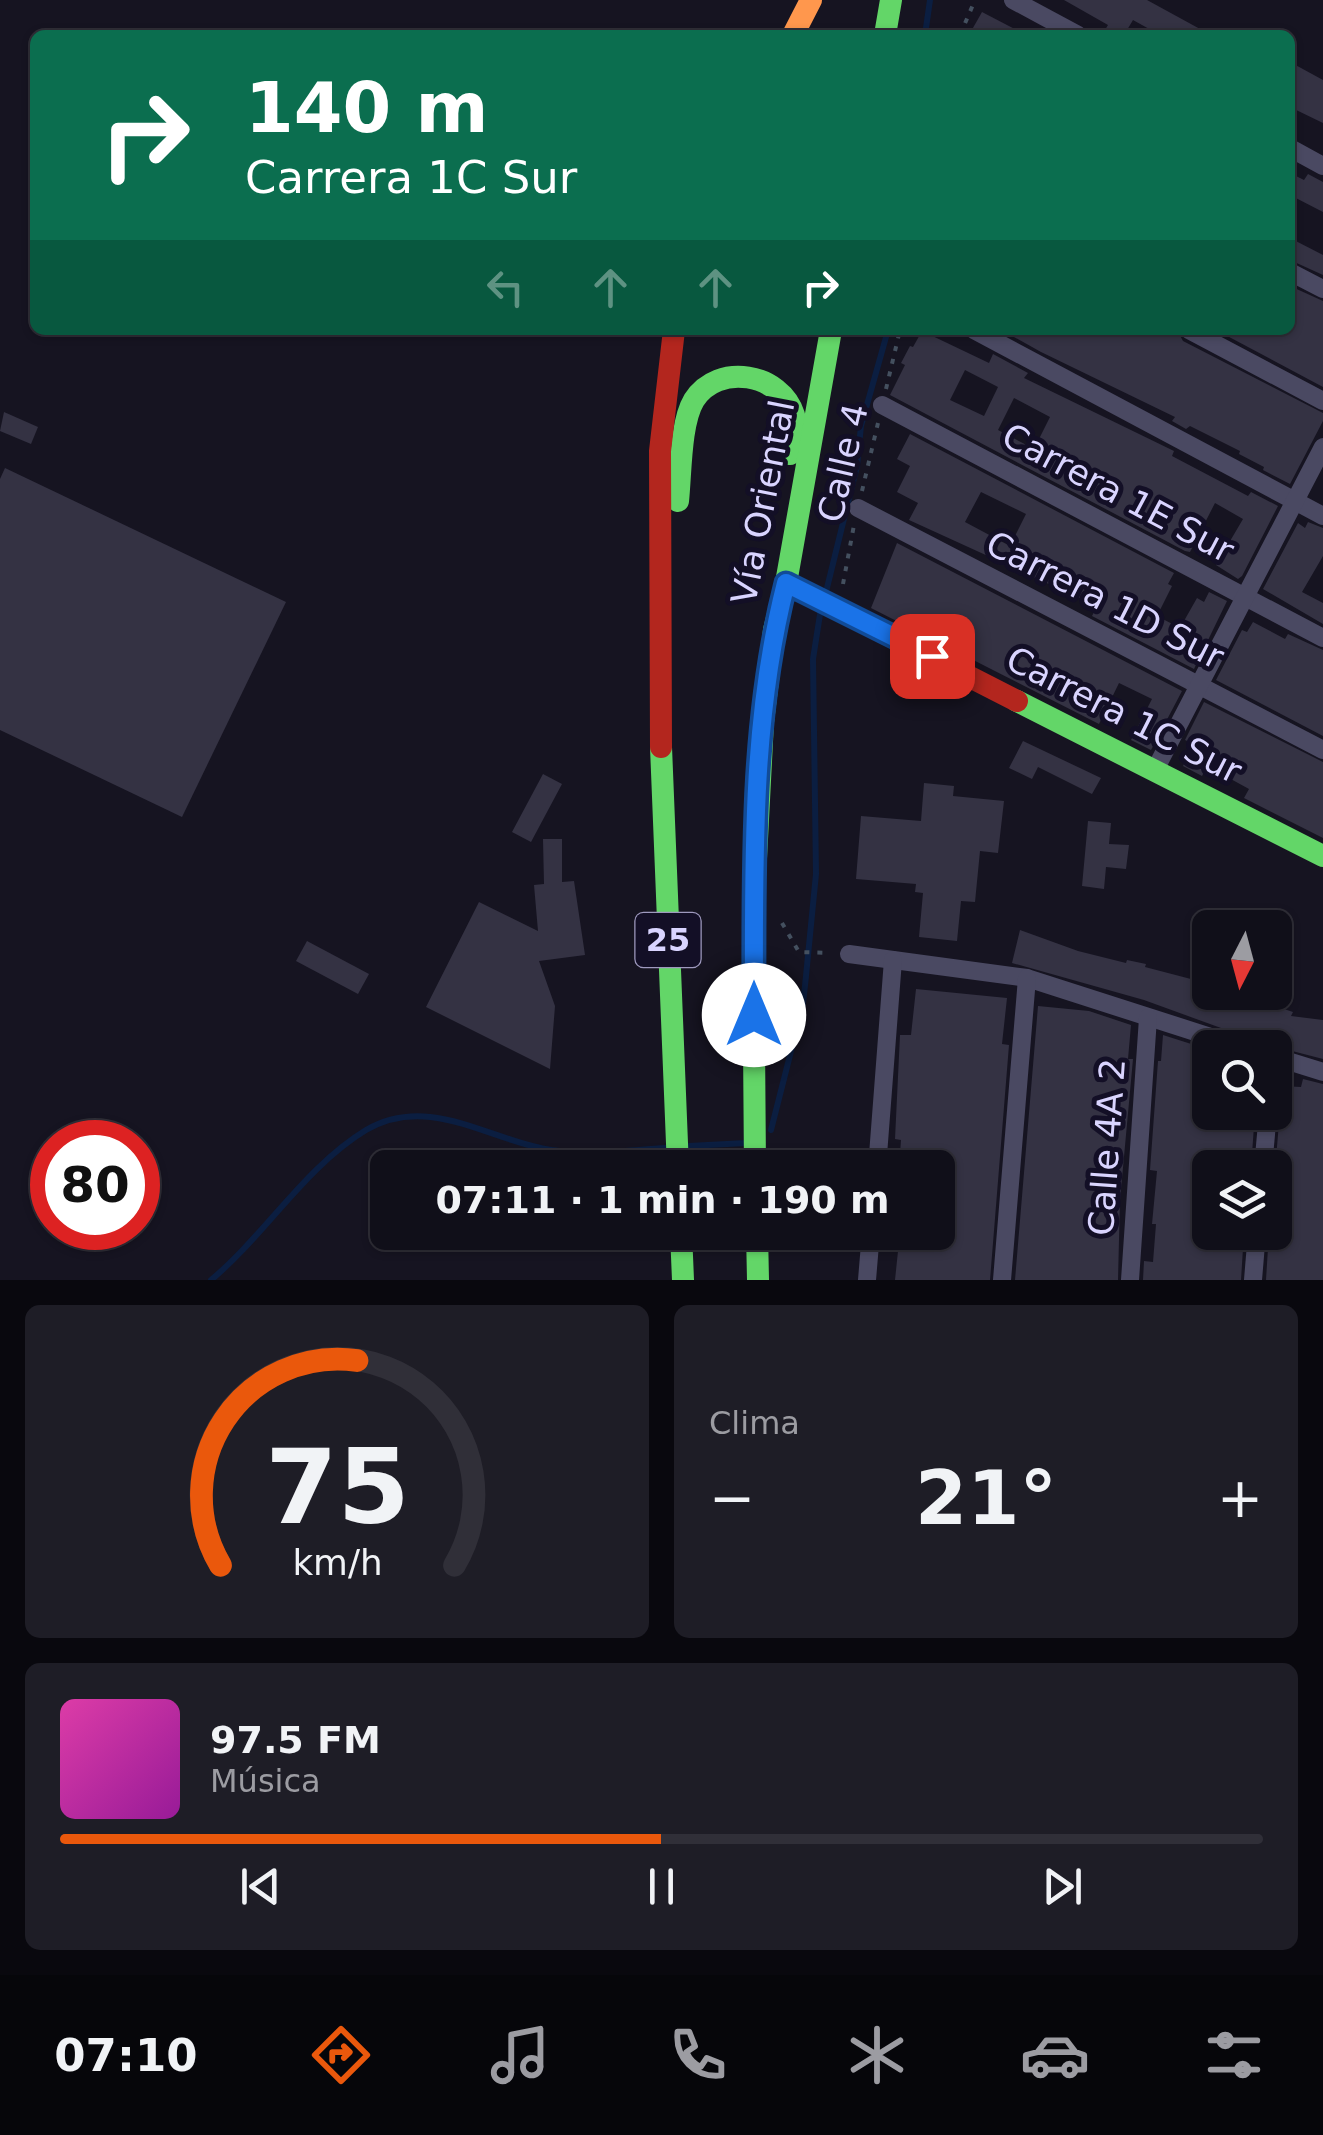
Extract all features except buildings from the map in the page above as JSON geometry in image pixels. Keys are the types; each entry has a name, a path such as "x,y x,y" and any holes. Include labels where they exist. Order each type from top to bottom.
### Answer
{"main road":[{"path":"796,30 811,0"},
{"path":"886,30 891,0"},
{"name":"25","path":"673,335 661,434 660,509 662,748 677,1150"},
{"name":"Vía Oriental","path":"755,1150 755,835 765,704 774,630 796,587 794,536 831,335"},
{"path":"660,509 677,502 692,402 721,378 748,376 772,385 789,402 796,420 780,506 794,536"},
{"name":"Carrera 1C Sur","path":"796,587 1323,856"},
{"path":"682,1250 683,1280"},
{"path":"757,1250 758,1280"}],"street":[{"path":"1013,0 1069,30"},
{"path":"1295,151 1323,166"},
{"path":"1295,275 1323,289"},
{"path":"983,335 1323,516"},
{"path":"1198,335 1323,401"},
{"name":"Carrera 1E Sur","path":"882,405 1323,638"},
{"path":"1156,770 1323,447"},
{"name":"Carrera 1D Sur","path":"858,508 1323,750"},
{"path":"850,954 1026,978 1192,1032"},
{"path":"878,1150 892,960"},
{"path":"1002,1280 1026,978"},
{"name":"Calle 4A 2","path":"1130,1280 1148,1018"},
{"path":"1292,1062 1323,1072"},
{"path":"867,1280 870,1250"},
{"path":"1253,1280 1256,1250"}],"path":[{"path":"962,30 975,0"},
{"name":"Calle 4","path":"834,606 899,335"},
{"path":"799,952 820,954"}],"waterway":[{"path":"926,30 930,0"},
{"path":"825,596 857,466 861,426 887,335"},
{"path":"771,1130 803,1004 816,874 813,659 821,608"},
{"path":"211,1280 344,1145 390,1120 436,1118 565,1152 666,1148"},
{"path":"689,1146 746,1143"}],"traffic: fast":[{"path":"886,30 891,0"},
{"path":"755,1150 753,917 763,722 774,630 786,583 830,335"},
{"path":"678,501 689,410 705,388 718,380 733,377 763,382 787,401 795,420 790,454"},
{"path":"1017,701 1323,856"},
{"path":"661,747 677,1150"},
{"path":"682,1250 683,1280"},
{"path":"757,1250 758,1280"}],"traffic: slow":[{"path":"796,30 811,0"}],"traffic: jam":[{"path":"661,747 660,451 673,335"},
{"path":"786,583 1017,701"}],"route":[{"path":"754,1015 754,862 760,760 774,630 786,583 932,656"}]}
